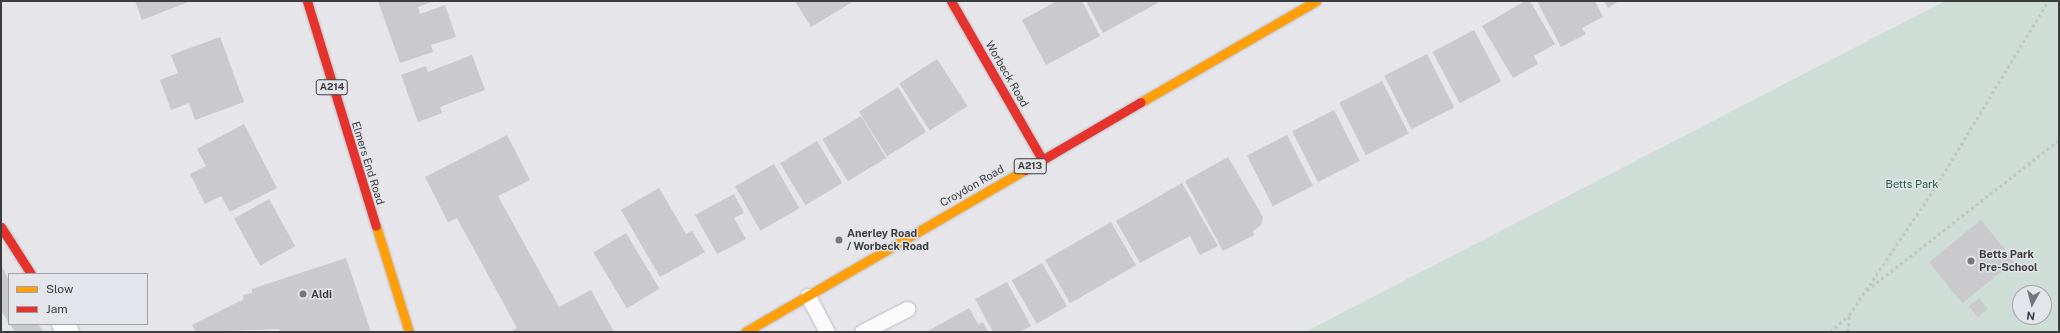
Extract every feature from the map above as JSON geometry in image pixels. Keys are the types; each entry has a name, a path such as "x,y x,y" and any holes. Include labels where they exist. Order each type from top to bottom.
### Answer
{"main road":[{"name":"Elmers End Road","path":"307,1 409,332"},
{"name":"Worbeck Road","path":"951,1 1042,159"},
{"name":"Croydon Road","path":"745,332 1316,1"},
{"path":"1,228 30,273"}],"lane":[{"path":"808,296 827,332"},
{"path":"862,332 907,309"}],"path":[{"path":"1830,332 1849,315 1936,186 2048,1"},
{"path":"1865,291 2059,140"},
{"path":"1848,332 1849,315"}],"green space":[{"name":"Betts Park","path":"1945,1 2059,1 2059,332 1305,332"}],"building":[{"path":"135,1 191,1 142,20"},
{"path":"378,1 434,1 418,7 420,14 445,5 456,37 431,45 433,52 400,63"},
{"path":"795,1 854,1 811,27"},
{"path":"1057,1 1082,1 1100,36 1046,65 1022,20"},
{"path":"1086,1 1156,1 1158,3 1103,33"},
{"path":"1525,1 1530,1 1555,44 1534,56 1538,64 1513,78 1482,26"},
{"path":"1537,1 1595,1 1603,17 1582,28 1586,34 1561,47"},
{"path":"1604,1 1619,1 1608,8"},
{"path":"1474,30 1501,81 1460,103 1433,52"},
{"path":"220,37 244,102 195,120 189,103 171,110 160,80 178,73 171,55"},
{"path":"1427,54 1454,107 1411,129 1384,76"},
{"path":"472,55 485,90 440,107 442,113 418,122 401,75 426,66 428,72"},
{"path":"937,59 967,106 930,130 899,84"},
{"path":"1382,81 1409,134 1366,155 1339,103"},
{"path":"898,87 926,132 887,156 859,111"},
{"path":"1334,110 1360,161 1318,182 1292,131"},
{"path":"861,116 886,158 848,181 822,139"},
{"path":"244,124 277,188 230,212 221,196 205,204 190,174 206,166 197,149"},
{"path":"507,135 530,180 498,196 559,307 591,290 614,332 511,332 517,328 457,218 448,222 425,177"},
{"path":"1287,135 1313,186 1273,206 1247,155"},
{"path":"817,141 842,183 805,205 780,163"},
{"path":"1228,157 1263,217 1261,225 1253,231 1254,235 1223,251 1185,181"},
{"path":"774,164 800,208 761,231 735,186"},
{"path":"1182,183 1218,246 1200,255 1190,236 1140,263 1116,221"},
{"path":"659,188 686,234 692,231 705,252 660,277 621,210"},
{"path":"734,194 744,213 734,218 746,239 717,254 695,215"},
{"path":"269,199 295,246 260,266 234,218"},
{"name":"Betts Park Pre-School","path":"1981,220 2014,261 1962,303 1929,262"},
{"path":"1111,222 1136,265 1070,303 1045,260"},
{"path":"626,233 659,289 627,308 593,253"},
{"name":"Aldi","path":"346,258 371,332 280,332 279,329 196,332 192,325 244,299 243,295 252,293 252,289"},
{"path":"1042,263 1067,306 1037,324 1012,281"},
{"path":"1,264 8,279 8,322 1,311"},
{"path":"1007,282 1031,326 1019,332 993,332 975,299"},
{"path":"1979,298 1988,309 1978,317 1969,306"},
{"path":"969,308 978,324 983,322 988,332 926,332"},
{"path":"11,325 39,325 44,332 15,332"}],"traffic: slow":[{"path":"1141,102 1316,1"},
{"path":"745,332 1025,170"},
{"path":"376,226 409,332"}],"traffic: jam":[{"path":"307,1 376,226"},
{"path":"951,1 1042,159"},
{"path":"1025,170 1141,102"},
{"path":"1,227 30,273"}],"place":[{"name":"Anerley Road / Worbeck Road","path":"839,240"},
{"name":"Betts Park Pre-School","path":"1971,261"},
{"name":"Aldi","path":"303,294"}]}
